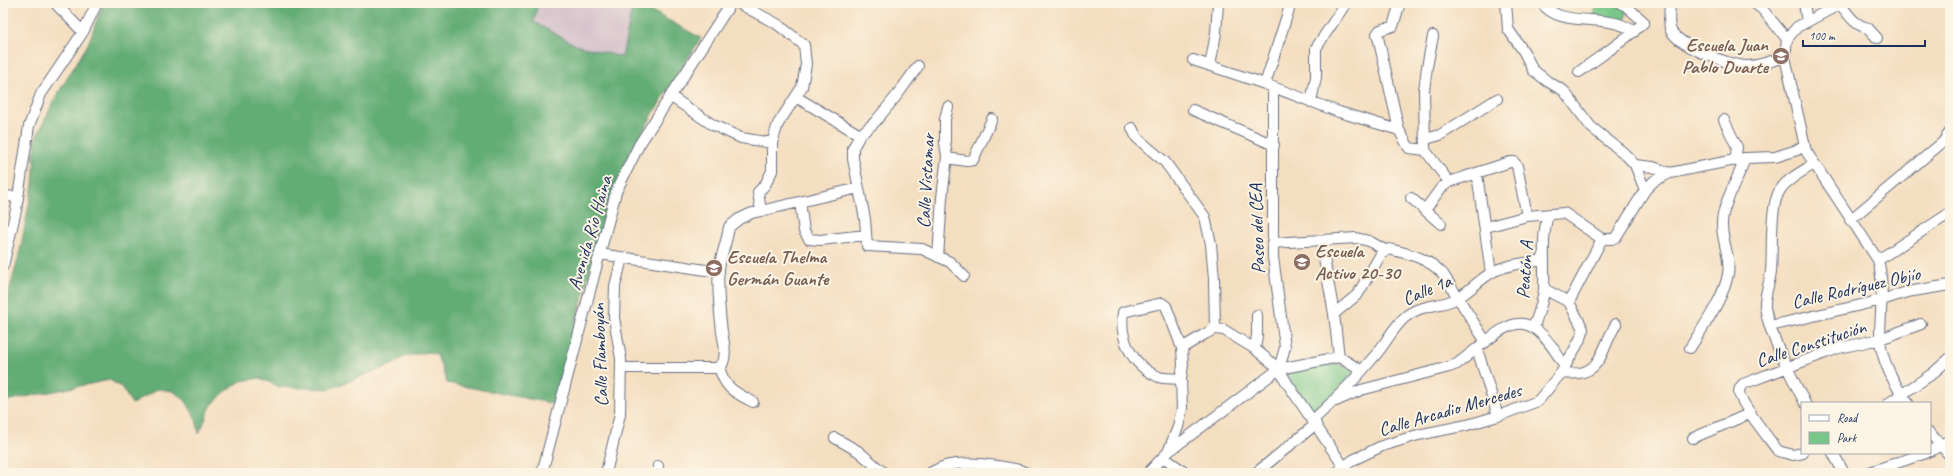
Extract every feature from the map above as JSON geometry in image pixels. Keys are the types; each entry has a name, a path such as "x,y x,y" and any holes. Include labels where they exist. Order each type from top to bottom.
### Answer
{"street":[{"path":"55,3 83,32"},
{"path":"3,266 18,197 29,126 41,94 83,32 97,3"},
{"name":"Avenida Río Haina","path":"542,473 616,192 639,145 731,3"},
{"path":"738,3 777,24 804,45 806,64 802,87 778,124 772,143 772,171 766,185 758,192 761,211"},
{"path":"1210,66 1216,33 1218,3"},
{"name":"Paseo del CEA","path":"1279,369 1285,347 1275,280 1272,243 1274,145 1269,85 1291,3"},
{"path":"1311,102 1316,77 1316,48 1346,3"},
{"path":"1400,3 1393,26 1380,30 1377,34 1399,130 1409,148 1425,150"},
{"path":"1506,3 1508,29 1524,52 1533,70 1547,82 1564,91 1591,127 1625,154 1635,165 1645,190"},
{"path":"1542,3 1546,9 1569,18 1599,20 1627,26 1634,32"},
{"path":"1579,72 1604,52 1634,32 1644,22 1626,6 1620,3"},
{"path":"1670,3 1670,28 1679,41 1713,57 1748,66 1785,58"},
{"path":"1754,3 1762,9 1786,39"},
{"path":"1804,3 1807,22"},
{"path":"1877,38 1868,28 1860,27 1854,23 1841,3 1797,27 1786,39 1785,58 1806,151 1850,220 1878,260 1882,300 1880,339 1884,356 1905,399"},
{"path":"1433,36 1424,90 1425,150 1449,182"},
{"path":"1193,60 1269,85 1338,112 1399,130"},
{"path":"918,66 888,107 860,135 853,148 853,159 865,219 867,246 922,248 950,262 964,276"},
{"path":"670,96 713,125 741,138 772,143"},
{"path":"796,97 860,135"},
{"path":"1426,139 1440,135 1497,99"},
{"name":"Calle Vistamar","path":"938,257 942,198 947,158 945,143 948,107"},
{"path":"1193,110 1274,145"},
{"path":"947,158 967,162 973,160 992,119"},
{"path":"1690,348 1714,311 1728,274 1728,253 1722,225 1729,197 1740,174 1740,160 1737,147 1724,120"},
{"path":"1132,128 1138,138 1166,162 1205,217 1211,244 1214,279 1215,329"},
{"path":"1850,220 1943,142 1950,132"},
{"path":"1486,227 1527,216 1564,213 1602,239 1612,239 1616,237 1645,190 1654,180 1670,173 1740,160 1775,157 1797,150 1804,145"},
{"path":"1425,210 1441,188 1449,182 1514,162 1517,166 1527,216"},
{"path":"1804,402 1787,368 1770,326 1765,301 1771,272 1773,223 1776,196 1788,181 1814,164"},
{"path":"1635,165 1653,167 1670,173"},
{"path":"1477,174 1486,227 1491,273"},
{"path":"621,368 717,367 722,365 725,360 725,353 720,321 720,264 729,227 739,219 761,211 859,188"},
{"path":"3,196 18,197"},
{"path":"1411,198 1441,224"},
{"path":"800,202 804,231 809,239 820,240 866,235"},
{"path":"1878,260 1950,213"},
{"name":"Peatón A","path":"1534,326 1544,289 1545,225 1548,215"},
{"path":"1272,243 1356,238 1369,241 1384,250 1389,249 1423,258 1435,266 1443,274 1486,342"},
{"path":"1544,289 1568,302 1602,239"},
{"path":"1334,314 1358,294 1384,250"},
{"path":"600,254 720,272"},
{"name":"Calle Flamboyán","path":"606,473 620,414 621,368 614,318 615,286 622,258"},
{"path":"1324,258 1334,314 1339,357"},
{"name":"Calle 1a","path":"1256,473 1314,422 1362,371 1402,319 1410,312 1458,298 1500,268 1544,260"},
{"name":"Calle Rodríguez Objío","path":"1770,326 1882,300 1907,292 1950,285"},
{"name":"Calle Arcadio Mercedes","path":"1336,473 1382,446 1418,435 1467,425 1498,416 1538,401 1563,370 1582,335 1583,329 1568,302"},
{"path":"1165,454 1178,427 1182,410 1182,348 1166,306 1162,304 1123,312 1122,323 1126,345 1132,356 1144,368 1160,377 1181,379"},
{"path":"1255,349 1257,315"},
{"path":"1332,403 1361,390 1457,364 1514,323 1522,322 1534,326 1545,336 1563,370 1574,374 1588,372 1601,359 1609,337 1616,324"},
{"name":"Calle Constitución","path":"1751,414 1739,393 1743,384 1839,348 1880,339 1922,324"},
{"path":"1182,348 1215,329 1224,330 1255,349 1279,369 1344,467"},
{"path":"1477,349 1498,416"},
{"path":"1148,473 1165,454 1279,369 1339,357 1362,371"},
{"path":"1893,402 1905,399 1950,358"},
{"path":"717,367 722,381 725,384 733,391 753,402"},
{"path":"1692,438 1751,414 1778,451 1793,455 1801,453"},
{"path":"1931,434 1950,456"},
{"path":"835,438 858,451 884,473"},
{"path":"1931,451 1950,440"},
{"path":"1165,454 1186,473"},
{"path":"1834,454 1844,473"},
{"path":"1867,473 1923,454"},
{"path":"930,473 950,465 981,465 1019,469 1027,473"}],"shaded area":[{"path":"538,3 633,3 622,57 576,45 534,22"}],"green space":[{"path":"103,3 538,3 534,22 576,45 622,57 633,3 637,3 701,38 648,122 624,166 614,189 605,212 555,404 447,383 437,355 427,352 404,357 394,364 329,389 279,387 260,378 241,381 225,392 211,406 199,434 196,419 185,400 173,391 158,389 132,404 122,388 110,380 10,400 3,406 3,314 20,251 33,184 36,138 57,95 88,44"},
{"path":"1596,3 1627,6 1625,22 1594,18"},
{"path":"1337,363 1355,372 1314,414 1285,373 1302,368"}],"place":[{"name":"Escuela Juan Pablo Duarte","path":"1781,56"},
{"name":"Escuela Activo 20-30","path":"1302,262"},
{"name":"Escuela Thelma Germán Guante","path":"714,268"}]}
